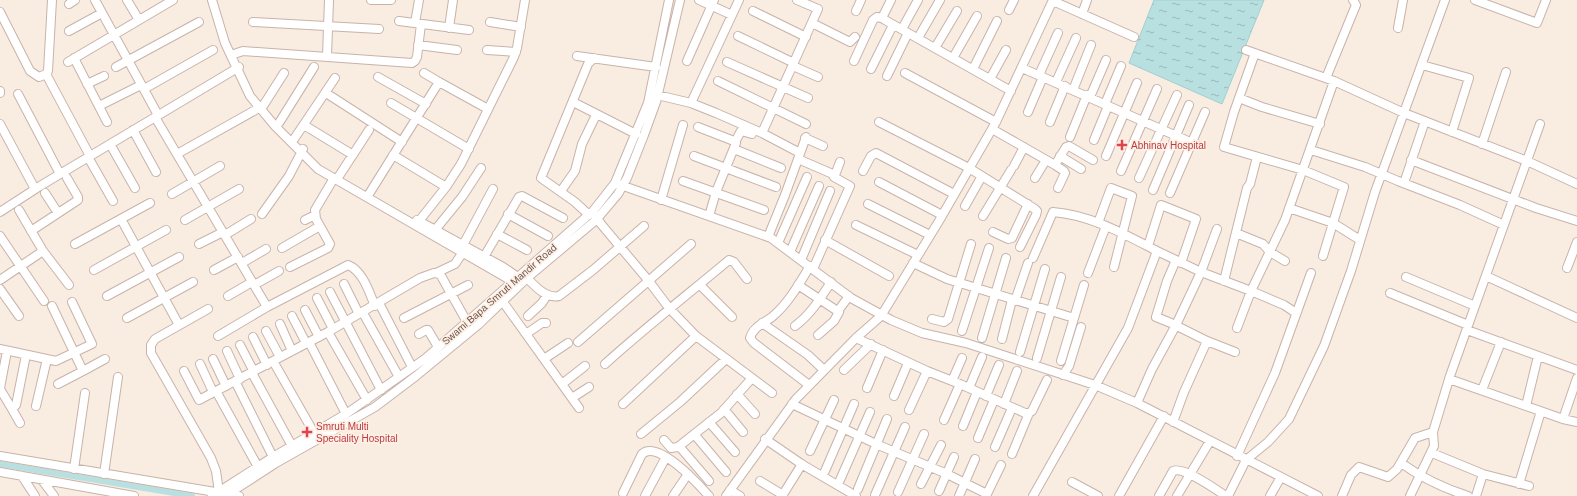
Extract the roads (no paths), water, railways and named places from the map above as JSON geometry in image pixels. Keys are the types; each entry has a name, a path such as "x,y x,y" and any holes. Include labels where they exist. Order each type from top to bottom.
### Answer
{"street":[{"path":"0,12 30,71 39,77 46,74 48,71 52,0"},
{"path":"95,0 177,154 267,307"},
{"path":"127,0 139,20"},
{"path":"107,122 87,84 71,60 172,0"},
{"path":"214,0 238,68"},
{"path":"326,56 329,0"},
{"path":"371,0 391,0"},
{"path":"234,54 243,51 412,63 417,57 419,0"},
{"path":"449,28 453,0"},
{"path":"419,221 446,187 469,148 516,52 522,0"},
{"name":"Swami Bapa Smruti Mandir Road","path":"221,495 258,467 368,400 426,358 467,322 521,280 593,215 619,184 636,134 654,94 656,67 669,0"},
{"path":"619,184 628,178 642,142 680,0"},
{"path":"699,0 713,3 732,15"},
{"path":"691,103 739,0"},
{"path":"762,133 818,9 797,0"},
{"path":"856,11 861,0"},
{"path":"882,18 891,0"},
{"path":"887,76 918,0"},
{"path":"918,38 940,0"},
{"path":"1009,10 1014,0"},
{"path":"740,496 728,493 792,404 856,338 881,316 994,126 1053,0 1134,37"},
{"path":"1082,14 1086,0"},
{"path":"1237,328 1289,208 1311,150 1320,124 1330,79 1356,5 1353,0"},
{"path":"1398,28 1403,0"},
{"path":"1159,496 1175,470 1178,469 1189,473 1227,496 1246,460 1268,442 1289,419 1324,346 1351,271 1382,174 1445,0"},
{"path":"1474,0 1537,23 1546,0"},
{"path":"687,61 713,3"},
{"path":"752,11 806,37"},
{"path":"935,48 957,11"},
{"path":"218,12 225,43 261,107 275,126 303,151 336,177 547,295 555,297 566,291 620,248 644,226"},
{"path":"69,31 102,13"},
{"path":"953,58 977,16"},
{"path":"854,61 873,20 877,17 882,18 1011,91"},
{"path":"399,21 469,30"},
{"path":"972,69 997,21"},
{"path":"116,67 199,22"},
{"path":"253,22 379,29"},
{"path":"490,22 520,27"},
{"path":"812,23 850,42 855,38"},
{"path":"871,69 893,25"},
{"path":"1028,112 1058,33"},
{"path":"738,36 818,77"},
{"path":"1056,82 1076,38"},
{"path":"418,45 457,50"},
{"path":"1073,90 1091,45"},
{"path":"99,106 142,87 213,50"},
{"path":"487,50 516,52"},
{"path":"990,79 1006,50"},
{"path":"1246,50 1330,79 1404,114 1527,161 1577,184"},
{"path":"1255,53 1224,147 1303,170 1344,187 1323,256"},
{"path":"577,56 656,67"},
{"path":"594,58 588,64 541,178 593,215 648,280 669,308 696,336 772,393"},
{"path":"1070,137 1106,60"},
{"path":"728,62 808,98"},
{"path":"1422,65 1469,78 1452,132"},
{"path":"1094,140 1121,66"},
{"path":"279,124 314,67"},
{"path":"0,212 35,189 64,176 89,156 238,68"},
{"path":"1022,68 1195,143"},
{"path":"1482,144 1506,72"},
{"path":"177,154 261,107 284,73"},
{"path":"424,73 488,109"},
{"path":"905,73 994,126 1024,148 1064,171 1065,174 1058,188"},
{"path":"46,74 113,201"},
{"path":"87,84 104,76"},
{"path":"378,77 426,104"},
{"path":"294,139 335,78"},
{"path":"718,81 806,124"},
{"path":"369,194 440,82"},
{"path":"1106,156 1137,83"},
{"path":"1050,122 1065,86"},
{"path":"1121,171 1142,120 1157,89"},
{"path":"326,93 402,142"},
{"path":"18,94 64,176 78,197 78,200 31,232"},
{"path":"654,94 691,103 762,133 799,156 835,175 834,177 850,185 811,268 785,303 772,317 753,331 750,336 751,340 809,385"},
{"path":"1139,178 1177,94"},
{"path":"1239,98 1262,107 1320,124"},
{"path":"572,102 636,134"},
{"path":"391,103 469,148"},
{"path":"1154,190 1189,105"},
{"path":"261,107 294,139 303,151"},
{"path":"1170,193 1195,143 1205,112"},
{"path":"561,192 574,171 582,144 596,115"},
{"path":"879,122 969,168 1035,209 1036,213 1020,247"},
{"path":"1404,183 1425,122"},
{"path":"0,124 35,189"},
{"path":"1410,496 1432,453 1434,446 1433,432 1449,379 1540,124"},
{"path":"304,125 353,155"},
{"path":"661,200 683,125"},
{"path":"698,127 782,168"},
{"path":"133,130 156,172"},
{"path":"290,267 328,248 330,244 320,226 315,210 369,130"},
{"path":"709,216 716,192 742,131 774,144"},
{"path":"768,237 785,195 805,138 823,146"},
{"path":"110,144 135,188"},
{"path":"1055,165 1066,147 1069,146 1093,160"},
{"path":"983,216 1024,148"},
{"path":"1311,150 1355,163 1460,205 1504,225"},
{"path":"262,214 289,176 303,151"},
{"path":"863,171 872,154 876,154 954,194"},
{"path":"393,155 446,187"},
{"path":"694,156 776,187"},
{"path":"1060,156 1081,169"},
{"path":"1224,281 1247,188 1250,184 1257,157"},
{"path":"1036,178 1046,160"},
{"path":"1411,160 1513,199 1577,221"},
{"path":"835,175 840,162"},
{"path":"172,194 220,166"},
{"path":"435,230 462,197 481,168"},
{"path":"965,206 982,176"},
{"path":"336,177 435,230 463,249 484,257 521,280"},
{"path":"778,243 807,177"},
{"path":"683,180 764,210"},
{"path":"879,182 942,215"},
{"path":"619,184 768,237 802,260 849,296 881,316 922,333 966,343 1063,375 1137,403 1317,496"},
{"path":"790,252 818,186"},
{"path":"1088,273 1111,188 1132,196 1114,267"},
{"path":"185,220 239,189"},
{"path":"436,274 455,264 493,189"},
{"path":"802,260 830,191"},
{"path":"45,193 58,213"},
{"path":"484,257 516,199 522,196 562,218"},
{"path":"75,244 150,203"},
{"path":"868,204 930,235"},
{"path":"993,232 1008,239 1012,238 1028,204"},
{"path":"1148,246 1161,205 1196,219 1179,261 1167,281 1156,317 1176,325 1207,341 1235,352"},
{"path":"1289,208 1333,223 1360,240"},
{"path":"19,210 31,232 69,285"},
{"path":"1002,338 1013,300 1053,212 1070,214 1123,233 1201,272 1284,305 1296,314"},
{"path":"304,220 315,214"},
{"path":"508,214 548,236"},
{"path":"121,219 179,325"},
{"path":"199,244 251,219"},
{"path":"856,225 918,255"},
{"path":"282,248 320,226"},
{"path":"1137,403 1152,369 1176,325 1201,272 1217,229"},
{"path":"94,270 166,230"},
{"path":"497,234 527,250"},
{"path":"1236,234 1263,244 1270,252 1285,261"},
{"path":"0,236 44,301"},
{"path":"825,240 889,276"},
{"path":"1568,268 1577,242"},
{"path":"578,342 691,244"},
{"path":"932,319 944,322 947,321 971,244"},
{"path":"962,331 989,248"},
{"path":"214,270 266,249"},
{"path":"0,280 43,250"},
{"path":"1033,496 1128,328 1157,251"},
{"path":"107,296 179,257"},
{"path":"982,338 1006,258"},
{"path":"605,364 669,308 700,285 729,260 734,262 747,279"},
{"path":"913,263 947,279 1074,318"},
{"path":"218,336 267,307 348,265 355,267 412,367"},
{"path":"1020,352 1045,269"},
{"path":"228,296 280,271"},
{"path":"184,371 200,400 361,314 420,278 434,273 440,274 467,322"},
{"path":"1237,456 1275,373 1311,273"},
{"path":"1486,276 1577,318"},
{"path":"1037,358 1062,277"},
{"path":"1406,277 1475,306"},
{"path":"221,495 375,407 416,376 478,325 503,302 521,280"},
{"path":"127,318 193,282"},
{"path":"795,326 806,317 831,282"},
{"path":"344,284 399,377"},
{"path":"404,318 468,285"},
{"path":"700,285 732,317"},
{"path":"798,285 838,311"},
{"path":"1060,361 1084,285"},
{"path":"0,289 19,316"},
{"path":"330,292 381,390"},
{"path":"1390,293 1500,342 1577,370"},
{"path":"528,316 542,303 547,295"},
{"path":"818,335 834,321 839,314 838,311 849,296"},
{"path":"318,298 331,330 368,400"},
{"path":"20,423 0,388 4,350 56,361 92,344 72,302"},
{"path":"503,302 579,408"},
{"path":"52,306 83,371"},
{"path":"208,309 155,339 151,345 151,353 211,458 216,471 221,495"},
{"path":"305,310 319,337"},
{"path":"292,316 346,414"},
{"path":"526,334 542,323 546,323"},
{"path":"762,323 808,355 824,370"},
{"path":"280,324 292,350"},
{"path":"1063,375 1069,366 1081,327"},
{"path":"419,334 428,330 438,347"},
{"path":"266,331 273,361"},
{"path":"623,404 696,336"},
{"path":"253,338 273,361 314,433"},
{"path":"856,338 908,363 960,384 1024,413 1029,413"},
{"path":"1173,422 1184,392 1207,341"},
{"path":"1482,390 1500,342"},
{"path":"544,359 568,343"},
{"path":"844,370 871,344"},
{"path":"240,345 292,446"},
{"path":"867,388 883,350"},
{"path":"226,351 237,380 273,457"},
{"path":"12,409 16,405 26,355"},
{"path":"1526,406 1538,356"},
{"path":"952,381 962,358"},
{"path":"969,388 982,358"},
{"path":"36,406 47,359"},
{"path":"58,384 105,359"},
{"path":"641,434 680,402 726,359"},
{"path":"213,360 226,386"},
{"path":"894,396 908,363"},
{"path":"200,364 214,392 258,467"},
{"path":"986,396 999,365"},
{"path":"562,384 585,366"},
{"path":"909,410 927,371"},
{"path":"1004,404 1017,372"},
{"path":"104,474 118,377"},
{"path":"664,440 671,448 679,446 724,409 752,378"},
{"path":"1563,418 1577,378"},
{"path":"1449,379 1577,422"},
{"path":"1012,454 1029,413 1047,380"},
{"path":"944,420 960,384"},
{"path":"572,398 589,387"},
{"path":"963,426 977,392"},
{"path":"74,469 85,393"},
{"path":"737,394 754,414"},
{"path":"810,451 834,400"},
{"path":"978,438 994,400"},
{"path":"792,404 876,444 947,474 987,495 1001,465"},
{"path":"825,471 854,404"},
{"path":"995,447 1012,408"},
{"path":"724,409 743,432"},
{"path":"1519,484 1541,411"},
{"path":"840,480 870,412"},
{"path":"1119,496 1164,416"},
{"path":"765,440 802,464 857,493 887,419"},
{"path":"709,422 735,452"},
{"path":"875,495 905,427"},
{"path":"1342,496 1351,475 1359,467 1388,477 1397,469 1415,438 1433,432"},
{"path":"694,434 726,472"},
{"path":"898,492 924,434"},
{"path":"1177,496 1189,473 1210,441"},
{"path":"922,484 941,445"},
{"path":"679,446 709,481"},
{"path":"623,493 642,454 645,451 650,450 666,457 688,474 710,496"},
{"path":"1432,453 1483,474 1529,486"},
{"path":"0,456 221,495 239,496"},
{"path":"645,496 666,457"},
{"path":"939,491 954,458"},
{"path":"959,496 975,459"},
{"path":"1401,463 1420,476 1446,489 1468,496"},
{"path":"760,481 782,495 802,464"},
{"path":"0,472 120,495 134,496"},
{"path":"673,496 688,474"},
{"path":"1476,496 1483,474"},
{"path":"22,476 35,496"},
{"path":"1270,496 1281,477"},
{"path":"42,480 54,496"},
{"path":"1072,482 1098,496"}],"water":[{"path":"1154,0 1264,0 1222,104 1129,63"}],"waterway":[{"path":"0,464 192,496"}],"place":[{"name":"Abhinav Hospital","path":"1122,145"},
{"name":"Smruti Multi Speciality Hospital","path":"307,432"}]}
